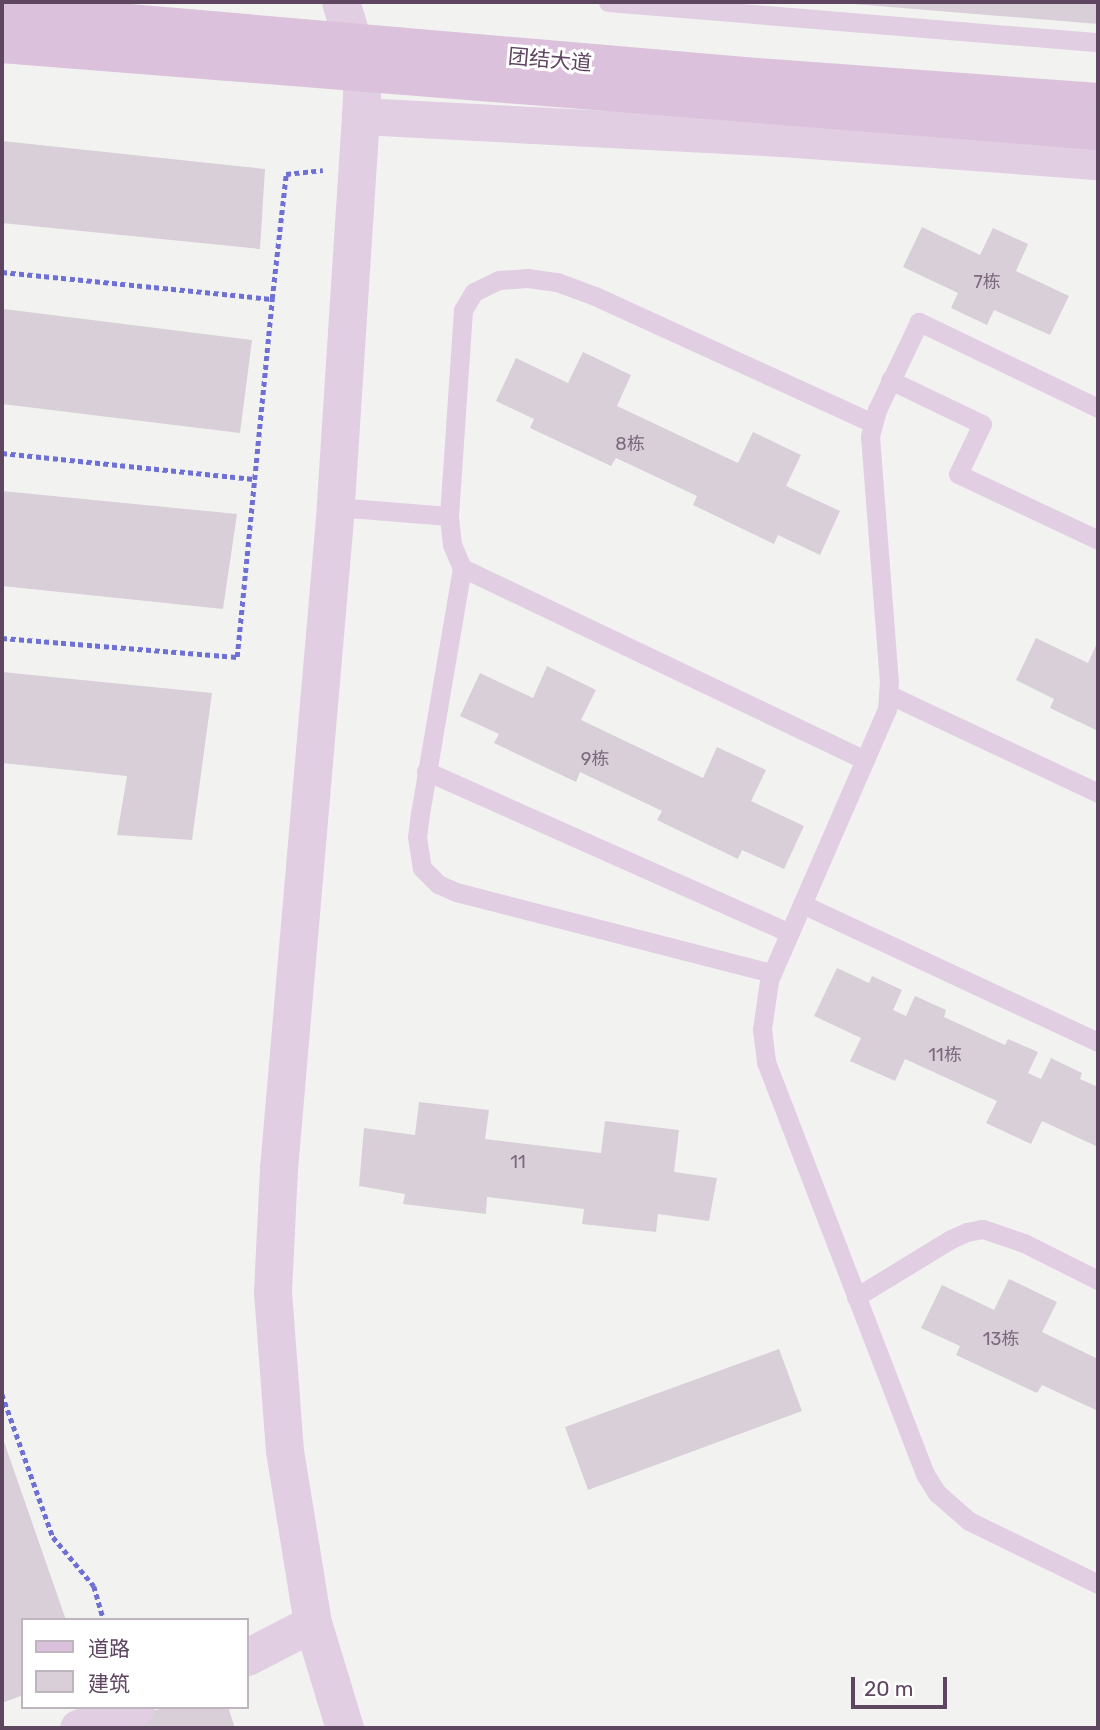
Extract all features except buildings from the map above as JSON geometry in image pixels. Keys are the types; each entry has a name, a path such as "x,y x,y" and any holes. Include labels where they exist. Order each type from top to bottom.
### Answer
{"main road":[{"name":"团结大道","path":"2,12 358,59 1098,131"},
{"name":"团结大道","path":"2,44 358,59 1098,102"}],"street":[{"path":"341,2 358,59 361,116 335,507 279,1169 273,1292 285,1451 313,1623 345,1728"},
{"path":"361,116 782,138 1098,161"},
{"path":"248,1656 313,1623"},
{"path":"78,1728 130,1709"}],"lane":[{"path":"608,2 999,24 1098,42"},
{"path":"772,973 456,892 439,884 422,868 417,837 462,568 452,545 449,516 463,310 474,292 499,280 544,280 572,287 872,422"},
{"path":"1098,408 919,322 890,380 872,422 870,436 890,695 887,709 772,973 763,1008 766,1062 925,1474 937,1493 969,1521 1098,1584"},
{"path":"890,380 982,424 958,474 1098,540"},
{"path":"335,507 449,516"},
{"path":"462,568 864,760"},
{"path":"890,695 1098,793"},
{"path":"426,771 790,933"},
{"path":"802,904 1098,1042"},
{"path":"856,1297 951,1239 983,1229 1024,1243 1098,1280"}],"path":[{"path":"2,638 237,657 286,174 357,169"},
{"path":"2,272 272,299"},
{"path":"2,453 254,479"},
{"path":"2,1394 53,1537 94,1586 103,1618"}]}
